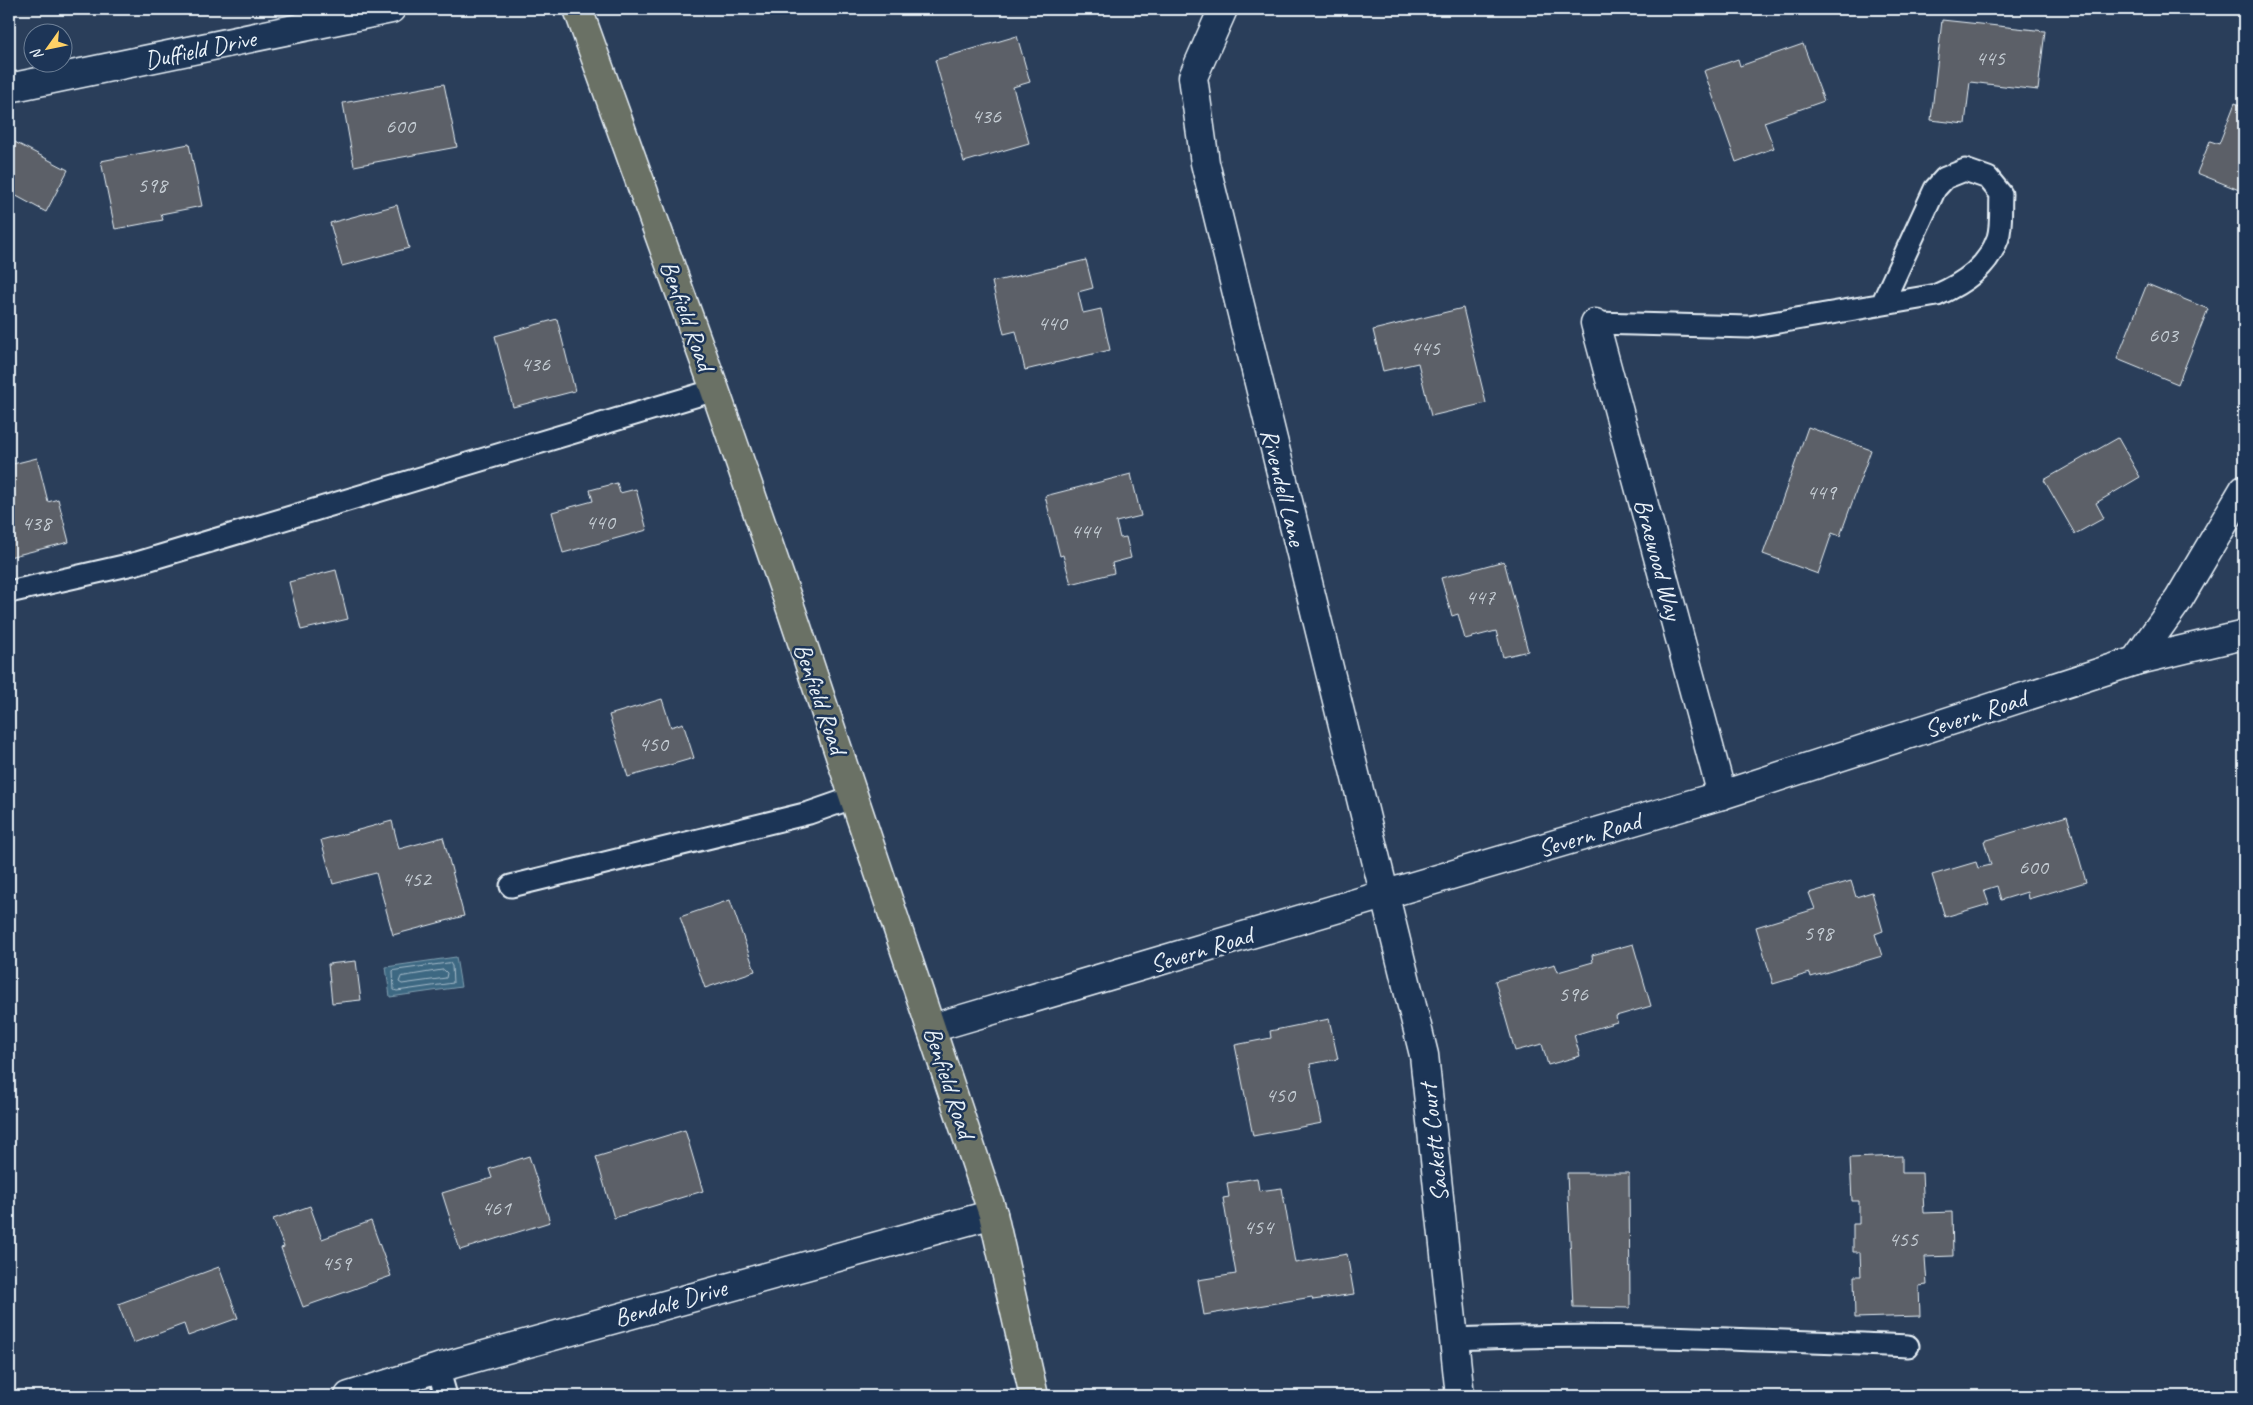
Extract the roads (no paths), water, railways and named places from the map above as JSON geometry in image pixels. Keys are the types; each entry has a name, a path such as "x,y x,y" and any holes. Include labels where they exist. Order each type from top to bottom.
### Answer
{"main road":[{"name":"Benfield Road","path":"578,9 715,390 932,1028 993,1214 1034,1396"}],"street":[{"name":"Duffield Drive","path":"9,88 391,9"},
{"name":"Rivendell Lane","path":"1223,9 1193,77 1205,163 1384,894"},
{"name":"Braewood Way","path":"1595,323 1722,795"},
{"path":"2135,661 2179,599 2244,489"},
{"name":"Severn Road","path":"932,1028 1722,795 2135,661 2244,634"},
{"name":"Sackett Court","path":"1384,894 1424,1055 1460,1396"},
{"name":"Bendale Drive","path":"349,1396 438,1368 993,1214"}],"lane":[{"path":"1595,323 1749,327 1882,304 1937,294 1958,286 1986,262 1999,236 2001,194 1988,178 1965,170 1945,178 1935,189 1882,304"},
{"path":"9,592 137,563 715,390"},
{"path":"511,886 809,813 855,797"},
{"path":"1454,1339 1506,1336 1682,1336 1908,1346"},
{"path":"438,1368 446,1396"}],"water":[{"path":"456,957 461,987 390,997 386,967"}]}
